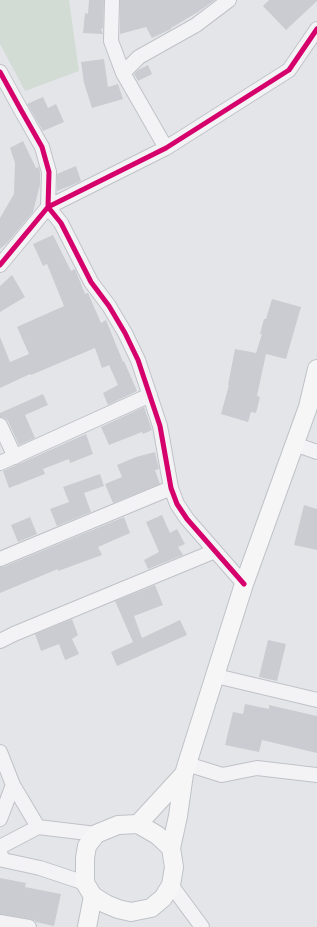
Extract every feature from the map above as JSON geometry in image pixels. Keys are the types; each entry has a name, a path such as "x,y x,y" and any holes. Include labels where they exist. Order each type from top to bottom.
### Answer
{"main road":[{"path":"89,890 106,904 118,909 129,920 151,908 163,898 171,885 174,867 171,848 186,769 244,584 308,407 317,369"},
{"path":"138,824 186,769"},
{"path":"87,927 89,890 85,858 87,846 96,834 118,825 138,824 157,835 171,848"}],"street":[{"path":"112,0 111,41 124,73 166,148"},
{"path":"124,73 139,57 196,25 229,0"},
{"path":"0,265 48,207 166,148 289,70 317,29"},
{"path":"0,72 42,147 49,172 48,207 61,223 91,282 109,306 126,333 138,360 160,426 172,488 177,504 187,519 244,584"},
{"path":"0,463 150,395"},
{"path":"0,425 15,457"},
{"path":"294,444 317,452"},
{"path":"0,559 172,488"},
{"path":"0,641 215,551"},
{"path":"216,676 317,700"},
{"path":"0,752 13,785 38,827"},
{"path":"186,769 222,775 257,768 317,775"},
{"path":"0,819 13,785"},
{"path":"0,847 38,827 96,834"},
{"path":"0,853 3,860 40,868 89,890"},
{"path":"171,885 202,927"},
{"path":"0,922 29,927"}],"shaded area":[{"path":"0,0 69,0 79,71 25,91 0,44"}],"building":[{"path":"89,0 104,0 103,28 101,29 103,34 83,33 85,13 88,14"},
{"path":"120,0 215,0 171,29 152,38 146,27 120,34"},
{"path":"269,0 317,1 286,30 263,6"},
{"path":"104,59 108,87 118,84 123,99 92,108 84,83 81,62"},
{"path":"148,65 152,74 138,81 134,74 138,70"},
{"path":"43,97 48,108 56,104 64,122 43,131 27,104"},
{"path":"23,141 36,168 39,167 40,185 33,212 7,243 0,249 0,218 14,194 15,163 10,148"},
{"path":"76,166 81,181 57,191 57,174"},
{"path":"53,235 71,271 75,269 85,294 88,293 101,323 106,320 123,362 124,361 137,391 108,405 103,393 118,385 109,365 102,368 95,348 31,375 30,374 0,388 0,337 10,362 29,354 17,327 64,306 47,264 43,266 33,244"},
{"path":"12,275 25,297 0,312 0,286"},
{"path":"272,299 301,307 286,359 266,354 257,396 260,397 256,413 251,412 248,422 221,414 229,385 235,349 256,353 262,334 260,334 264,319 266,319"},
{"path":"43,394 48,405 25,415 35,438 19,445 8,421 5,418 0,417 0,413"},
{"path":"144,407 152,430 143,434 142,432 109,445 101,427"},
{"path":"86,434 93,454 70,463 69,459 43,469 45,474 9,488 3,471"},
{"path":"155,452 159,469 155,470 160,484 113,503 105,484 122,477 117,465 136,457"},
{"path":"100,474 104,486 84,493 91,512 57,526 50,509 69,502 63,487"},
{"path":"304,505 317,509 317,550 294,545"},
{"path":"162,515 170,533 177,529 185,544 178,547 183,555 148,569 144,560 159,552 146,522"},
{"path":"30,517 37,534 18,542 11,525"},
{"path":"124,517 130,533 98,547 102,555 58,571 58,569 0,593 0,567"},
{"path":"155,585 163,605 134,616 142,638 180,620 187,635 117,666 111,652 133,642 115,601"},
{"path":"72,619 78,635 72,639 79,654 65,660 59,644 41,651 35,634"},
{"path":"268,640 286,644 277,681 259,677"},
{"path":"245,704 269,709 269,705 317,716 317,753 262,740 259,752 225,745 233,712 243,714"},
{"path":"0,878 26,883 25,887 61,894 54,926 30,919 0,914"}],"cycle path":[{"path":"0,265 48,207 166,148 289,70 317,29"},
{"path":"0,72 42,147 49,172 48,207 61,223 91,282 109,306 125,333 138,360 160,426 171,488 177,504 187,519 244,584"}]}
